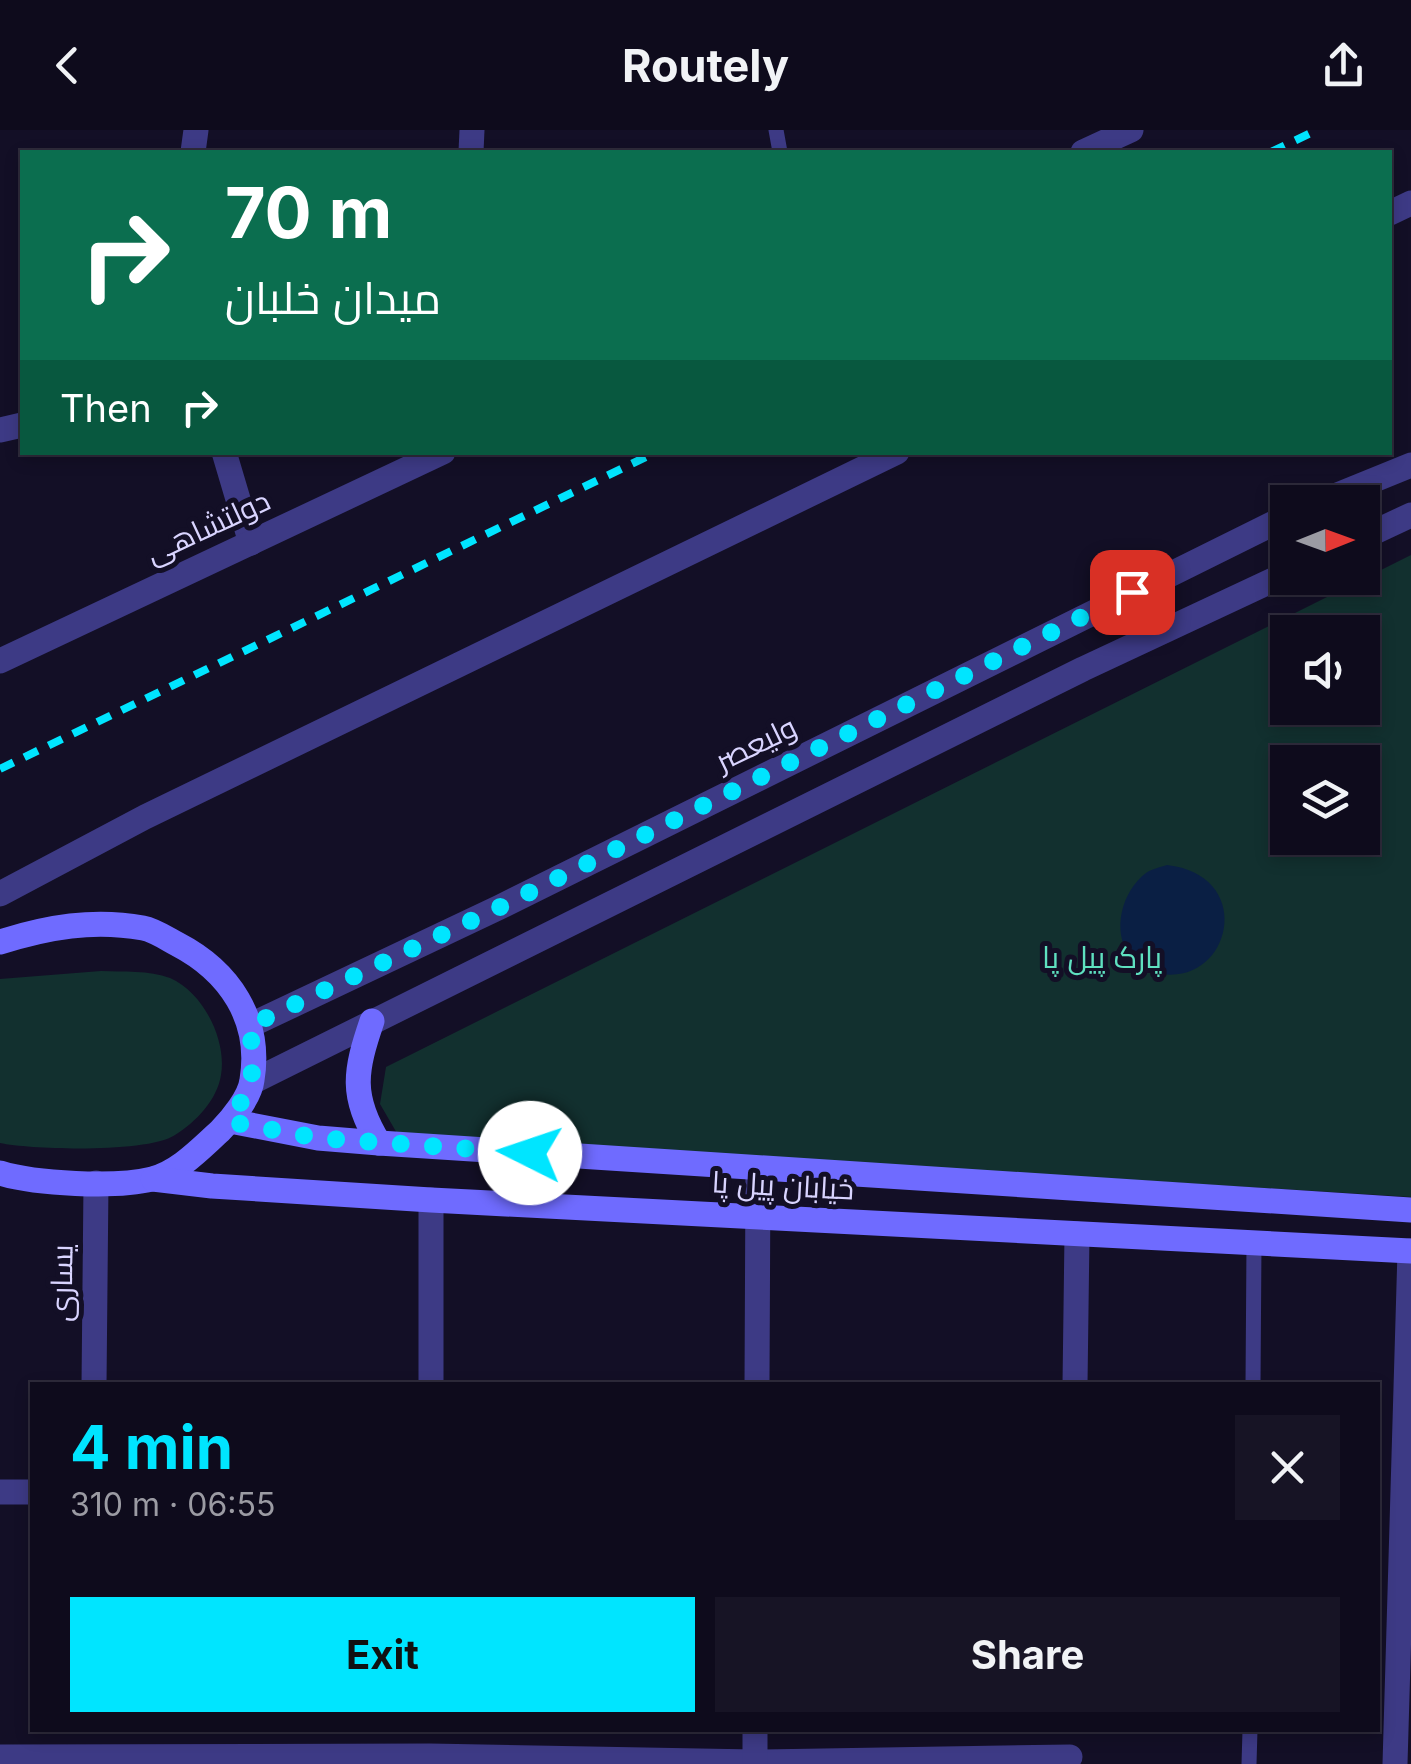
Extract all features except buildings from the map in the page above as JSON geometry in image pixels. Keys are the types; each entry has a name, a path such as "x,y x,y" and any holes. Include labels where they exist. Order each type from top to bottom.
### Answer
{"main road":[{"path":"0,942 50,926 93,923 146,928 190,951 229,981 251,1025 252,1082 230,1122 189,1160 153,1179"},
{"path":"372,1020 359,1059 357,1094 366,1122 379,1143"},
{"name":"خیابان پیل پا","path":"230,1122 318,1138 379,1143 1411,1210"},
{"name":"خیابان پیل پا","path":"0,1173 20,1179 153,1179 432,1200 1411,1251"}],"street":[{"path":"1087,150 1131,130"},
{"path":"225,455 251,543"},
{"name":"دولتشاهی","path":"0,660 437,455"},
{"path":"0,894 163,808 891,455"},
{"path":"1362,485 1411,465"},
{"path":"1380,530 1411,515"},
{"name":"ولیعصر","path":"251,1025 500,907 1270,525"},
{"path":"252,1082 1083,669 1270,581"},
{"path":"757,1382 758,1168"},
{"name":"یساری","path":"94,1382 96,1182"},
{"path":"431,1382 432,1200"},
{"path":"1075,1382 1077,1234"},
{"path":"1395,1764 1411,1251"},
{"path":"0,1492 30,1492"},
{"path":"755,1732 755,1763"},
{"path":"0,1757 90,1750 430,1750 755,1763 1070,1760 1071,1732"}],"lane":[{"path":"1252,1382 1254,1243"},
{"path":"1250,1732 1250,1764"}],"green space":[{"name":"پارک پیل پا","path":"1411,555 1411,1197 398,1135 380,1104 386,1067 1270,625 1270,725 1380,725 1380,615 1291,615 1331,595 1380,595 1380,570"},
{"path":"101,971 162,975 193,994 210,1019 220,1047 221,1075 210,1102 175,1135 141,1145 63,1148 0,1143 0,979"}],"water":[{"path":"1167,865 1195,873 1214,888 1223,907 1224,927 1218,947 1205,963 1186,973 1162,974 1144,968 1130,956 1121,935 1122,912 1131,890 1146,873"}],"railway":[{"path":"1275,150 1317,130"},
{"path":"0,769 650,455"}],"route":[{"path":"530,1153 318,1138 230,1122 252,1082 251,1025 500,907 1132,592"}]}
